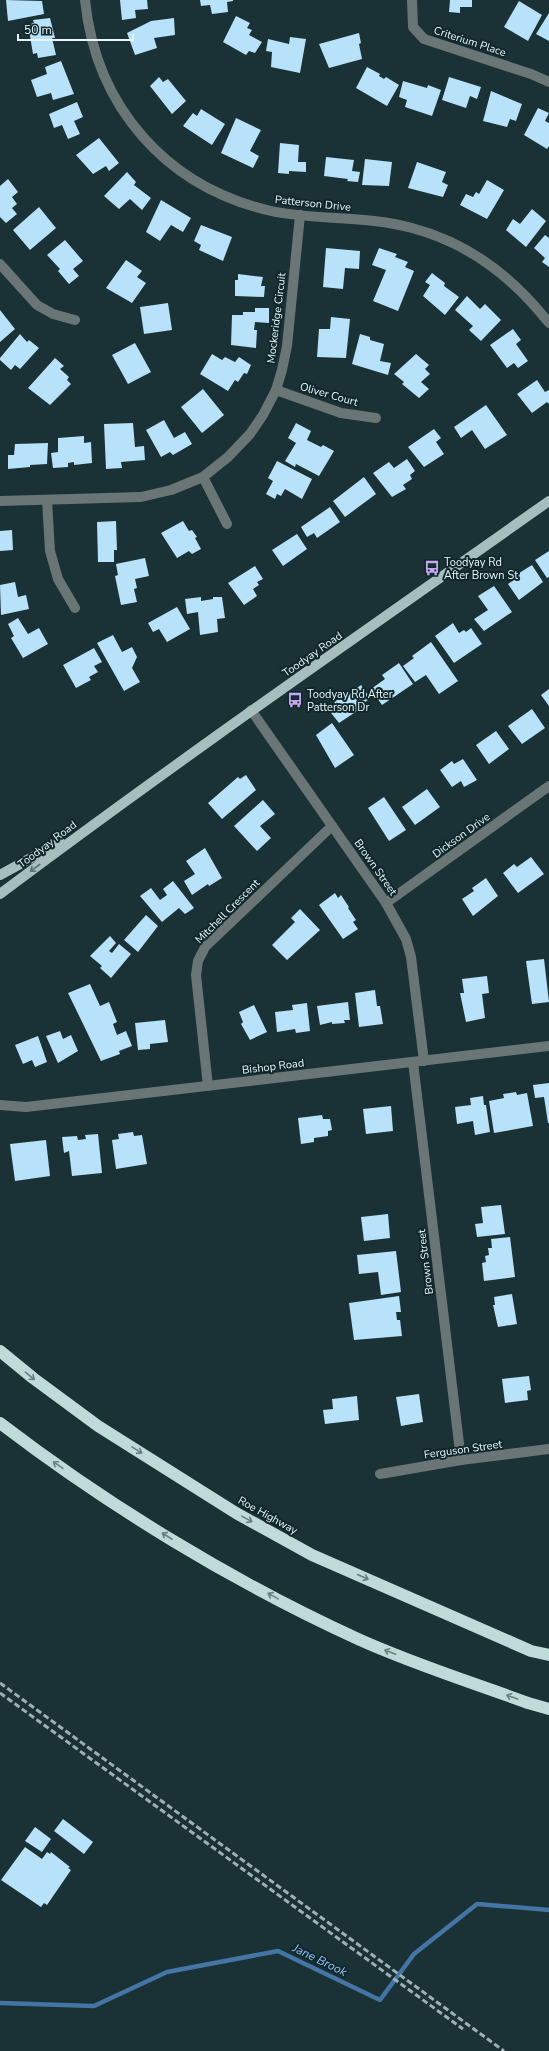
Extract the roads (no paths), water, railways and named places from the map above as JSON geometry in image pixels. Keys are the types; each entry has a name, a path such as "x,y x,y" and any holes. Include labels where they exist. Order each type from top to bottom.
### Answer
{"highway":[{"name":"Roe Highway","path":"0,1351 33,1378 98,1426 236,1513 312,1555 531,1651 549,1655"},
{"path":"0,1423 54,1462 178,1543 296,1609 359,1640 528,1703 549,1709"}],"main road":[{"name":"Toodyay Road","path":"0,894 88,827 251,710 549,501"},
{"name":"Toodyay Road","path":"0,875 88,827"}],"street":[{"name":"Patterson Drive","path":"85,0 91,35 100,66 111,92 126,117 146,141 169,163 190,178 234,200 272,211 300,215 376,221 412,227 444,239 479,256 510,280 533,303 549,322"},
{"name":"Criterium Place","path":"412,0 413,26 424,38 531,74 549,82"},
{"name":"Mockeridge Circuit","path":"0,501 141,497 171,490 203,477 228,457 250,434 263,415 276,390 287,346 300,215"},
{"path":"0,264 37,305 53,314 75,320"},
{"name":"Oliver Court","path":"276,390 341,413 376,418"},
{"path":"203,477 227,524"},
{"path":"46,500 50,551 58,579 75,608"},
{"name":"Brown Street","path":"251,710 386,903 406,939 411,957 424,1061"},
{"name":"Dickson Drive","path":"386,903 549,786"},
{"name":"Mitchell Crescent","path":"208,1086 196,991 198,961 205,947 332,826"},
{"name":"Bishop Road","path":"0,1105 26,1107 549,1046"},
{"name":"Brown Street","path":"413,1062 461,1460"},
{"name":"Ferguson Street","path":"380,1474 461,1460 549,1449"}],"waterway":[{"name":"Jane Brook","path":"0,2003 94,2006 167,1972 278,1951 380,2000 414,1954 477,1904 549,1910"}],"railway":[{"path":"0,1683 504,2051"},
{"path":"0,1693 463,2029"}],"place":[{"name":"Toodyay Rd After Brown St","path":"432,568"},
{"name":"Toodyay Rd After Patterson Dr","path":"295,700"}]}
